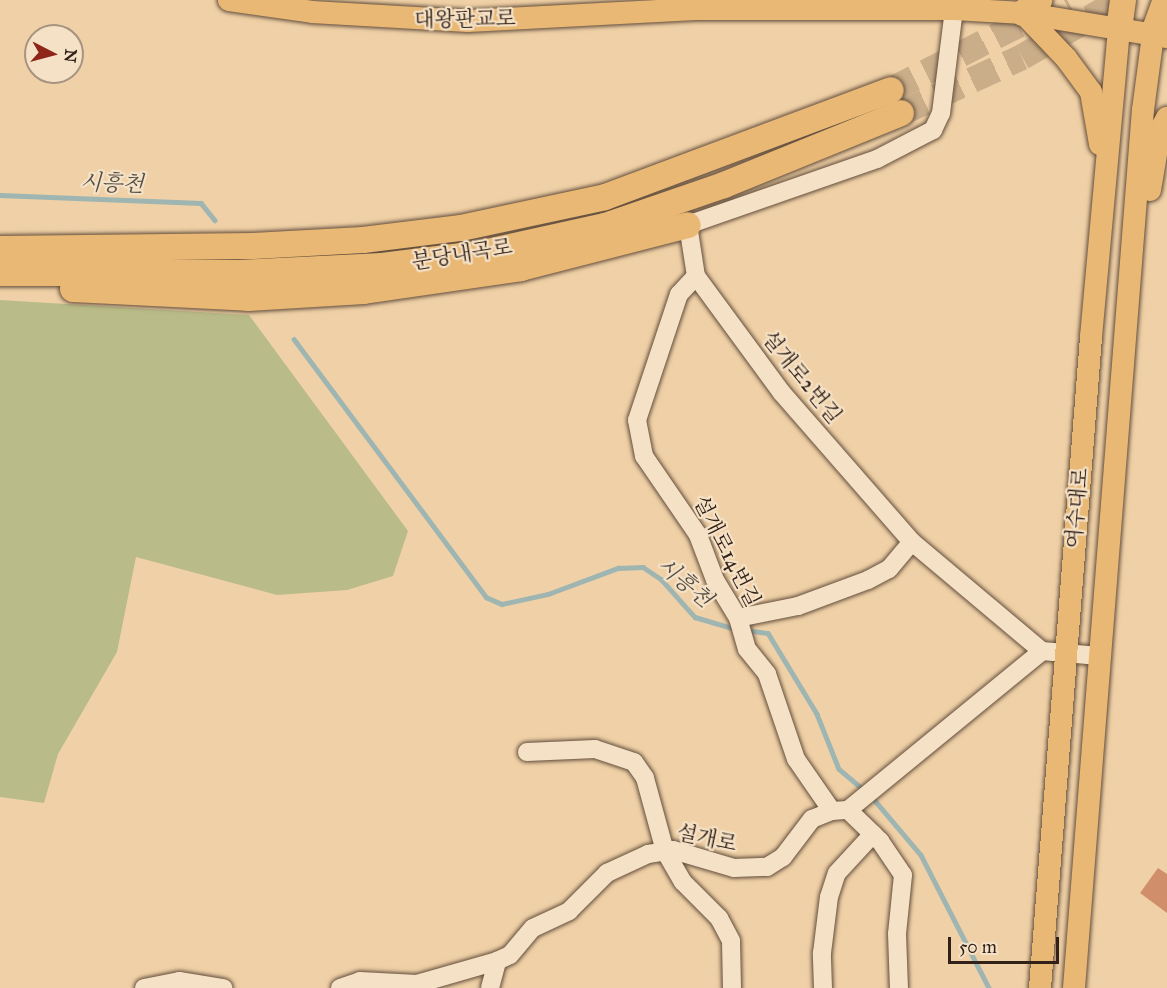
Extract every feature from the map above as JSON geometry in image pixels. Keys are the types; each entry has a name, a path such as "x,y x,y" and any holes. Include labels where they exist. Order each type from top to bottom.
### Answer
{"highway":[{"path":"1119,29 1123,0"},
{"path":"1160,36 1166,0"},
{"name":"분당내곡로","path":"0,249 253,246 363,240 461,228 605,197 896,101 724,185 605,226 483,253 382,266 239,273 10,274"},
{"path":"10,274 83,290 301,297 521,268 688,225"}],"main road":[{"name":"대왕판교로","path":"229,0 368,17 468,21 696,5 954,9 1028,4 1119,29 1160,36"},
{"path":"1028,4 1091,92 1106,173"},
{"name":"여수대로","path":"1040,988 1065,653 1119,29"},
{"name":"여수대로","path":"1074,988 1128,291 1160,36"},
{"path":"1128,291 1160,131 1167,118"}],"street":[{"path":"688,225 877,159 933,130 941,113 954,9"},
{"name":"설개로2번길","path":"688,225 696,276 782,393 912,542 1042,651"},
{"name":"설개로14번길","path":"696,276 680,294 637,420 644,456 698,535 715,580 738,619 744,640 767,674 796,759 873,834 903,874 897,934 899,988"},
{"path":"738,619 798,606 868,580 889,569 912,542"},
{"path":"1042,651 1099,656"},
{"name":"설개로","path":"340,988 360,981 417,984 497,961 510,955 533,928 569,910 607,873 665,851 706,858 734,868 767,867 783,857 812,819 847,807 876,788 1042,651"},
{"path":"527,752 595,749 634,762 645,778 665,851 683,882 719,918 731,941 732,988"},
{"path":"823,988 822,952 829,897 837,873 873,834"},
{"path":"490,988 497,961"},
{"path":"144,988 180,981 223,988"}],"green space":[{"path":"0,300 249,315 408,531 393,576 347,590 277,595 136,557 117,652 58,754 44,803 0,797"}],"building":[{"path":"1158,868 1167,874 1167,913 1140,893"}],"waterway":[{"name":"시흥천","path":"0,195 201,203 215,220"},
{"name":"시흥천","path":"294,339 486,597 502,604 548,594 618,568 643,567 661,579 695,617 735,629"},
{"name":"시흥천","path":"746,630 768,633 817,714 839,769 864,790"},
{"name":"시흥천","path":"872,797 921,855 989,988"}],"tunnel":[{"path":"891,90 1067,0"},
{"path":"901,113 1022,57 1121,0"}]}
